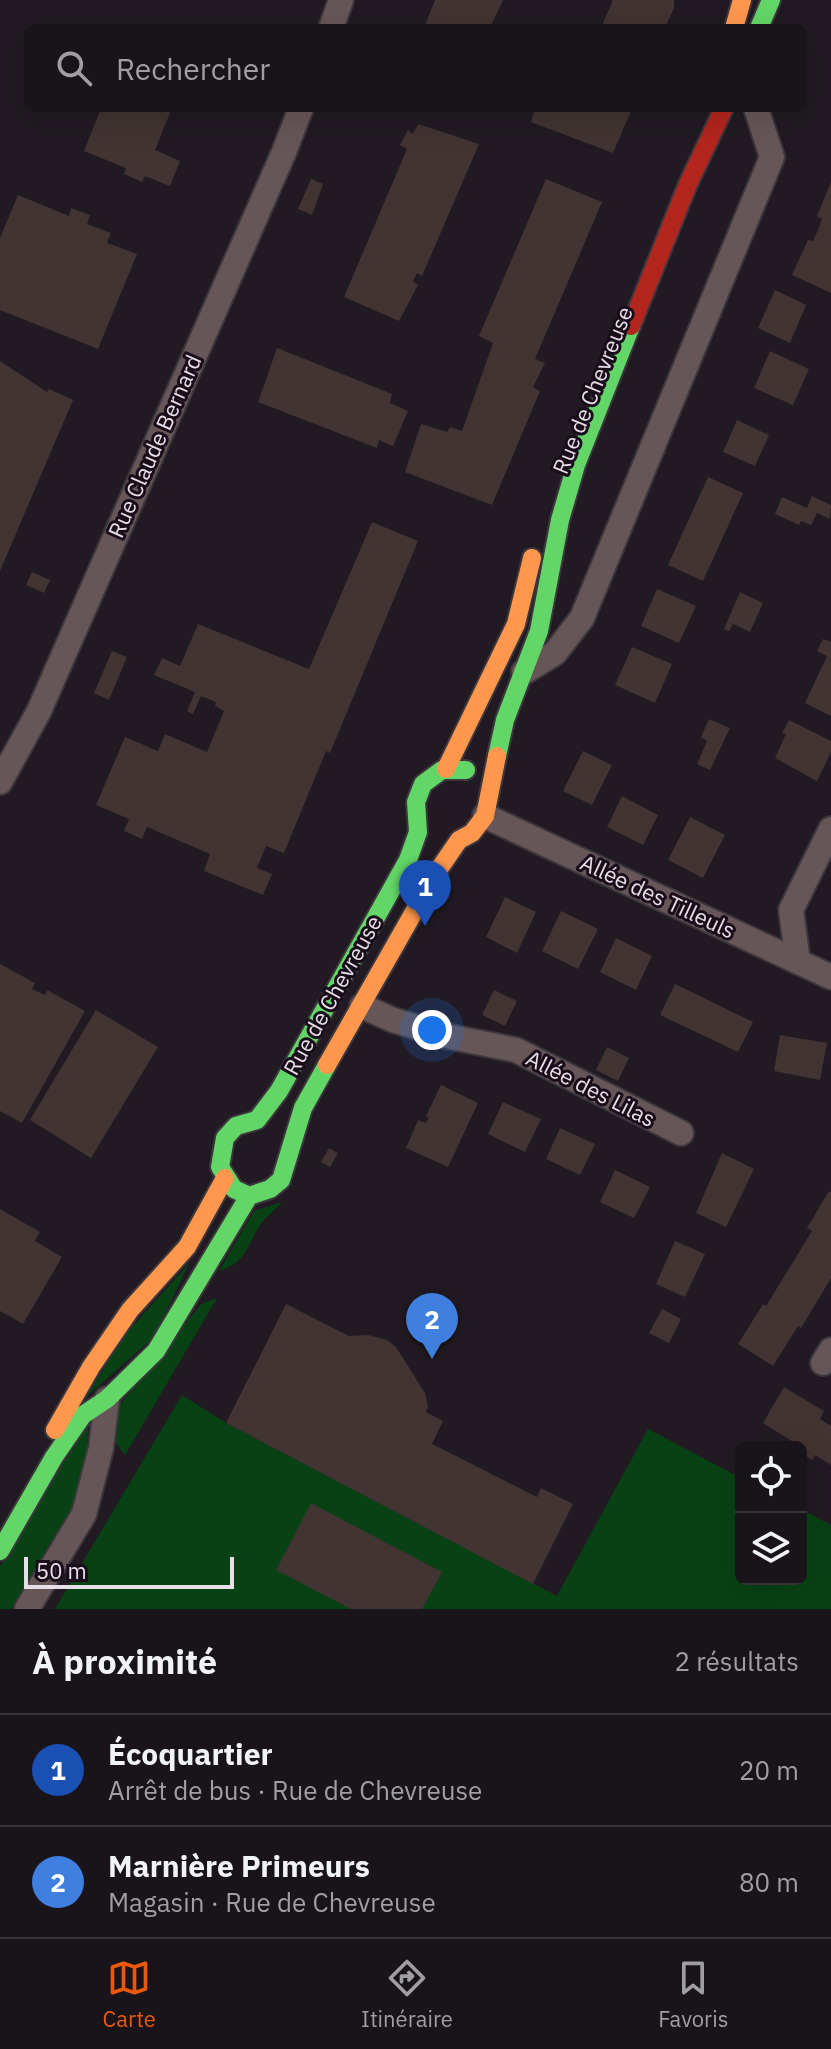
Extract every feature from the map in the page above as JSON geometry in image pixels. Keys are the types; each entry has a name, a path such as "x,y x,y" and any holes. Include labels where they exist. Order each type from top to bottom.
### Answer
{"street":[{"path":"332,24 341,0"},
{"path":"735,24 742,0"},
{"path":"761,24 771,0"},
{"name":"Rue Claude Bernard","path":"0,782 39,711 299,112"},
{"name":"Rue de Chevreuse","path":"0,1551 54,1457 83,1415 107,1399 156,1351 249,1196 268,1190 282,1178 289,1165 275,1130 279,1091 408,860 419,824 415,812 421,783 446,769 516,624 545,505 701,112"},
{"name":"Rue de Chevreuse","path":"0,1523 91,1367 130,1310 187,1247 225,1178 220,1167 225,1138 236,1126 275,1130 303,1108 435,875 459,840 472,833 486,805 505,720 539,631 560,520 576,465 688,184 722,112"},
{"path":"524,672 555,653 582,618 772,157 757,112"},
{"path":"446,769 460,768 482,781 486,805"},
{"name":"Allée des Tilleuls","path":"486,805 831,977"},
{"path":"419,824 440,838 459,840"},
{"path":"798,962 791,910 831,829"},
{"name":"Allée des Lilas","path":"362,1006 393,1020 446,1036 516,1050 681,1133"},
{"path":"225,1178 234,1189 249,1196"},
{"path":"27,1609 84,1514 101,1448 107,1399"}],"green space":[{"path":"282,1202 260,1225 240,1259 219,1271 254,1211"},
{"path":"190,1262 154,1337 86,1397 124,1336"},
{"path":"217,1298 125,1455 114,1440 117,1408 201,1304"},
{"path":"182,1395 226,1423 557,1596 648,1429 735,1475 735,1585 807,1585 807,1512 831,1525 831,1609 55,1609"},
{"path":"88,1426 87,1460 73,1512 12,1609 0,1609 0,1567"}],"building":[{"path":"435,0 503,0 492,24 426,24"},
{"path":"613,0 674,0 667,24 603,24"},
{"path":"99,112 170,112 155,150 180,161 170,186 145,176 142,182 124,174 126,168 84,151"},
{"path":"534,112 631,112 613,153 531,122"},
{"path":"419,124 479,144 422,276 417,273 413,281 418,285 399,321 344,297 407,149 400,145 408,130 412,134"},
{"path":"311,179 323,184 312,215 298,209"},
{"path":"546,179 602,202 535,359 545,363 533,387 540,391 492,505 405,472 421,424 447,432 450,427 462,431 493,343 479,336"},
{"path":"831,182 831,293 792,275 808,240 813,241 818,230 822,219 817,216"},
{"path":"18,195 69,216 71,208 90,215 87,224 111,233 107,243 137,254 98,349 0,310 0,238"},
{"path":"775,290 806,305 790,343 758,328"},
{"path":"277,348 392,394 390,403 408,411 393,446 379,440 377,448 258,402"},
{"path":"770,351 809,369 793,405 754,388"},
{"path":"0,361 47,392 49,389 73,400 0,571"},
{"path":"737,420 769,435 755,466 723,452"},
{"path":"708,477 743,493 703,581 668,565"},
{"path":"812,496 831,505 830,519 817,513 811,525 801,521 799,525 775,514 782,497 807,508"},
{"path":"372,522 418,541 330,753 326,751 284,853 266,846 257,868 272,874 263,895 204,871 210,854 147,827 142,839 124,831 129,819 96,805 125,737 158,751 165,734 207,752 224,711 215,706 216,702 201,696 193,714 187,711 195,692 154,675 162,658 180,666 198,624 309,669"},
{"path":"32,572 50,580 44,593 26,585"},
{"path":"657,589 696,606 679,643 641,626"},
{"path":"740,592 763,603 750,632 733,624 729,631 724,629"},
{"path":"823,639 831,642 831,716 805,703 827,656 817,651"},
{"path":"632,647 672,664 655,703 615,685"},
{"path":"112,651 127,657 109,700 94,693"},
{"path":"709,719 730,728 710,770 697,764 707,741 701,737"},
{"path":"789,720 831,741 831,752 817,781 775,758"},
{"path":"583,751 612,765 592,805 563,791"},
{"path":"622,796 658,815 643,845 607,827"},
{"path":"690,817 725,835 703,878 668,860"},
{"path":"505,897 536,912 517,953 486,937"},
{"path":"561,911 598,929 578,969 542,951"},
{"path":"616,938 652,956 636,990 600,972"},
{"path":"0,964 35,983 32,989 45,995 47,990 85,1011 22,1123 0,1111"},
{"path":"675,984 753,1022 738,1052 660,1015"},
{"path":"494,990 517,1001 505,1026 482,1015"},
{"path":"96,1010 158,1047 91,1158 30,1120"},
{"path":"780,1035 827,1043 820,1080 774,1071"},
{"path":"607,1047 629,1058 618,1081 596,1070"},
{"path":"441,1085 478,1103 448,1167 406,1148 418,1120 426,1123 429,1118 426,1116"},
{"path":"503,1102 541,1119 525,1152 488,1134"},
{"path":"560,1128 595,1144 580,1175 546,1159"},
{"path":"329,1148 338,1153 330,1167 321,1162"},
{"path":"722,1153 754,1169 726,1227 696,1213"},
{"path":"615,1170 650,1187 634,1218 600,1202"},
{"path":"829,1191 831,1278 801,1328 798,1326 773,1366 738,1344 763,1304 766,1306 812,1231 807,1228"},
{"path":"0,1209 40,1232 35,1241 62,1257 23,1324 0,1311"},
{"path":"675,1241 705,1254 685,1297 656,1284"},
{"path":"286,1304 349,1336 368,1335 387,1340 396,1347 425,1393 426,1412 443,1421 432,1444 537,1497 541,1488 573,1504 533,1584 226,1423"},
{"path":"662,1309 681,1319 669,1343 649,1333"},
{"path":"784,1387 824,1411 820,1419 831,1426 831,1465 815,1455 812,1460 807,1457 807,1441 792,1441 763,1423"},
{"path":"311,1503 442,1572 422,1609 351,1609 276,1570"}],"traffic: fast":[{"path":"761,24 771,0"},
{"path":"497,756 505,720 539,631 560,520 576,465 631,326"},
{"path":"249,1196 234,1189 220,1167 225,1138 236,1126 257,1120 279,1091 408,860 418,832 416,802 423,784 442,770 466,770"},
{"path":"0,1551 54,1457 83,1415 107,1399 156,1351 249,1196 270,1189 281,1180 303,1108 327,1065"}],"traffic: slow":[{"path":"735,24 742,0"},
{"path":"446,769 516,624 532,558"},
{"path":"327,1065 435,875 459,840 472,833 485,816 497,756"},
{"path":"55,1430 91,1367 130,1310 187,1247 225,1178"}],"traffic: jam":[{"path":"631,326 688,184 722,112"}],"place":[{"name":"Écoquartier","path":"425,926"},
{"name":"Marnière Primeurs","path":"432,1359"}]}
